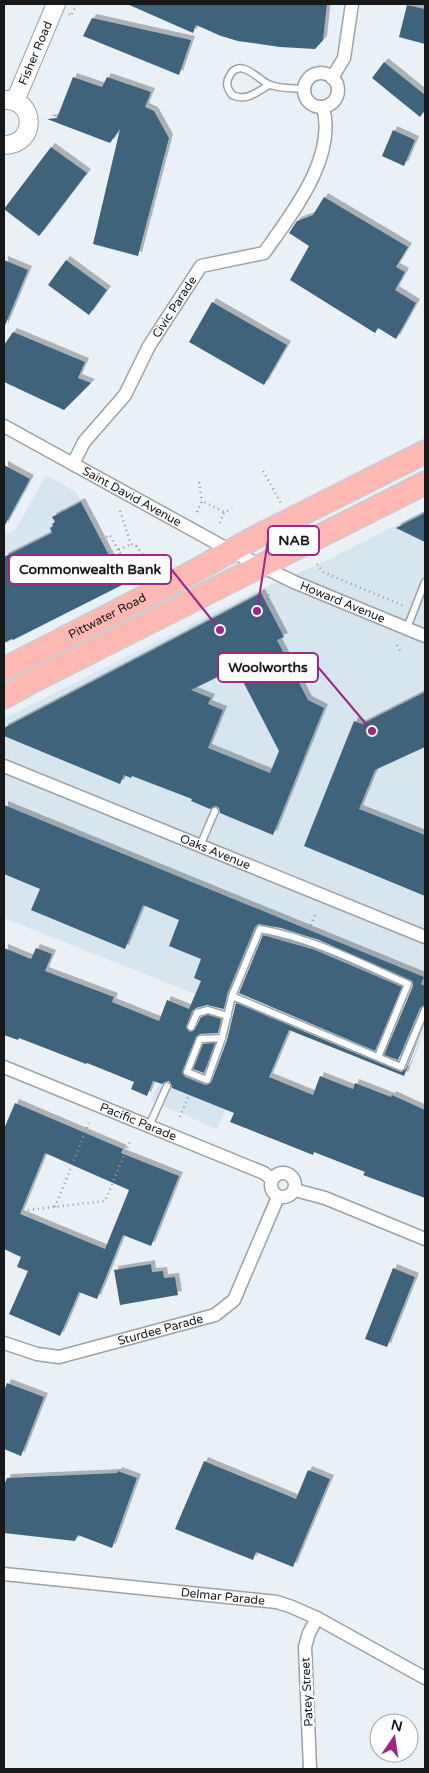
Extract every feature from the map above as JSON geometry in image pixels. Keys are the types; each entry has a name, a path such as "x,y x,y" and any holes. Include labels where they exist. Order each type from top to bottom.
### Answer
{"highway":[{"name":"Pittwater Road","path":"4,669 425,452"},
{"name":"Pittwater Road","path":"4,697 38,678 425,483"}],"main road":[{"name":"Fisher Road","path":"9,100 56,4"},
{"path":"4,145 12,145 18,142 28,131 28,117 21,105 9,100"}],"street":[{"path":"332,78 344,58 352,4"},
{"path":"314,74 324,74 332,78 338,92 333,102 324,107 314,106 310,103 306,99 304,90 307,80 314,74"},
{"name":"Civic Parade","path":"73,464 84,442 125,395 149,346 201,266 264,253 298,204 318,165 323,150 327,119 324,107"},
{"name":"Saint David Avenue","path":"4,426 231,551 262,566"},
{"name":"Howard Avenue","path":"262,566 294,582 425,636"},
{"name":"Oaks Avenue","path":"4,766 425,937"},
{"name":"Pacific Parade","path":"4,1067 264,1173 272,1179"},
{"path":"286,1173 293,1178 295,1186 293,1193 286,1197 278,1197 272,1191 272,1179 278,1174 286,1173"},
{"path":"294,1190 325,1198 425,1239"},
{"name":"Sturdee Parade","path":"4,1343 37,1354 59,1357 215,1315 234,1300 278,1197"},
{"name":"Delmar Parade","path":"4,1574 276,1602 317,1618 425,1678"},
{"name":"Patey Street","path":"310,1769 305,1647 309,1633 317,1618"}],"lane":[{"path":"269,85 249,97 243,98 232,95 227,85 231,73 243,68 249,70 269,85 304,90"},
{"path":"407,628 425,582"},
{"path":"200,846 214,811"},
{"path":"222,1038 200,1039 186,1072 207,1080 222,1038 232,996 260,929 285,934 354,960 408,984 378,1057"},
{"path":"232,996 401,1067 425,1010"},
{"path":"192,1027 197,1013 208,1010 228,1016"},
{"path":"149,1126 166,1086"}],"path":[{"path":"263,472 283,506"},
{"path":"197,512 202,502 200,482"},
{"path":"202,502 224,512 232,509"},
{"path":"120,511 131,544 136,546 148,564"},
{"path":"220,523 224,512"},
{"path":"127,588 102,539 110,536 126,561 130,562 143,555"},
{"path":"118,550 131,544"},
{"path":"137,584 142,570 155,560 177,563"},
{"path":"317,564 323,572 408,607"},
{"path":"268,600 269,593"},
{"path":"398,645 400,652"},
{"path":"309,930 316,912"},
{"path":"180,1117 190,1095"},
{"path":"54,1207 89,1123"},
{"path":"28,1210 105,1201 131,1139"}],"shaded area":[{"path":"46,475 76,492 124,584 4,645 4,535 16,529"},
{"path":"425,510 425,1024 404,1076 262,1019 217,1129 151,1101 195,994 4,918 4,719 256,591 324,562"}],"building":[{"path":"127,4 327,4 323,40 315,49 280,47 238,41 196,25 193,33"},
{"path":"407,5 425,9 425,44 399,37"},
{"path":"92,18 191,40 179,75 83,36"},
{"path":"384,62 425,95 425,110 420,117 372,78"},
{"path":"73,77 102,87 107,77 151,92 145,107 154,111 169,138 138,256 93,244 120,129 110,143 47,119 57,118"},
{"path":"393,130 415,140 404,166 382,156"},
{"path":"51,147 87,173 39,236 4,209"},
{"path":"324,197 408,247 396,267 405,272 395,290 416,303 396,339 378,328 375,333 290,280 309,246 289,233 297,221 313,215"},
{"path":"4,260 28,270 4,328"},
{"path":"66,260 107,290 89,315 48,285"},
{"path":"212,302 287,345 264,385 189,342"},
{"path":"13,332 85,362 78,378 91,383 64,410 4,382 4,345"},
{"path":"4,465 30,479 4,527"},
{"path":"81,502 124,584 4,643 4,557 52,533 50,528 55,522 52,517"},
{"path":"425,513 425,542 396,528"},
{"path":"261,593 284,637 277,640 308,700 324,708 273,835 220,813 219,808 216,806 210,809 191,801 192,799 132,776 131,778 124,775 120,784 4,736 4,728","holes":["236,668 279,751 270,773 208,748 223,710 208,704 211,698 191,690"]},
{"path":"425,692 425,747 375,770 359,809 425,835 425,896 304,846 354,721 362,724"},
{"path":"4,805 424,977 421,984 425,986 425,1005 420,1008 398,1060 384,1055 413,986 412,981 319,940 281,928 258,924 255,927 227,994 224,1009 207,1005 192,1011 186,1027 190,1032 195,1029 201,1017 208,1015 221,1019 218,1033 200,1034 196,1037 182,1072 185,1077 205,1085 211,1083 227,1040 236,1003 401,1072 406,1069 425,1022 404,1076 289,1030 269,1077 313,1095 320,1076 353,1089 355,1083 391,1097 392,1095 425,1110 425,1198 363,1175 365,1172 314,1152 313,1155 230,1122 234,1113 172,1088 169,1081 162,1084 153,1081 147,1096 131,1089 134,1082 19,1038 18,1040 4,1035 4,948 31,959 36,948 52,954 45,971 114,997 112,1002 159,1021 167,1000 189,1009 201,981 194,978 201,959 169,946 179,920 143,905 125,949 31,910 40,889 4,874"},
{"path":"263,935 315,950 402,987 375,1051 239,993"},
{"path":"215,1043 204,1073 193,1069 203,1044"},
{"path":"15,1103 123,1149 121,1153 179,1176 151,1246 123,1235 97,1299 79,1292 60,1336 9,1314 28,1271 17,1267 21,1257 4,1249 4,1129","holes":["45,1153 129,1190 105,1249 20,1214"]},
{"path":"151,1264 152,1272 163,1271 164,1278 175,1277 178,1295 120,1305 114,1270"},
{"path":"393,1268 415,1277 387,1347 365,1339"},
{"path":"7,1383 44,1397 21,1456 4,1449 4,1391"},
{"path":"204,1461 296,1499 308,1470 330,1479 293,1567 256,1552 253,1560 175,1529"},
{"path":"118,1471 137,1478 112,1548 78,1535 75,1541 4,1533 4,1485 7,1478 117,1473"}],"place":[{"name":"NAB","path":"257,611"},
{"name":"Commonwealth Bank","path":"220,630"},
{"name":"Woolworths","path":"372,731"}]}
